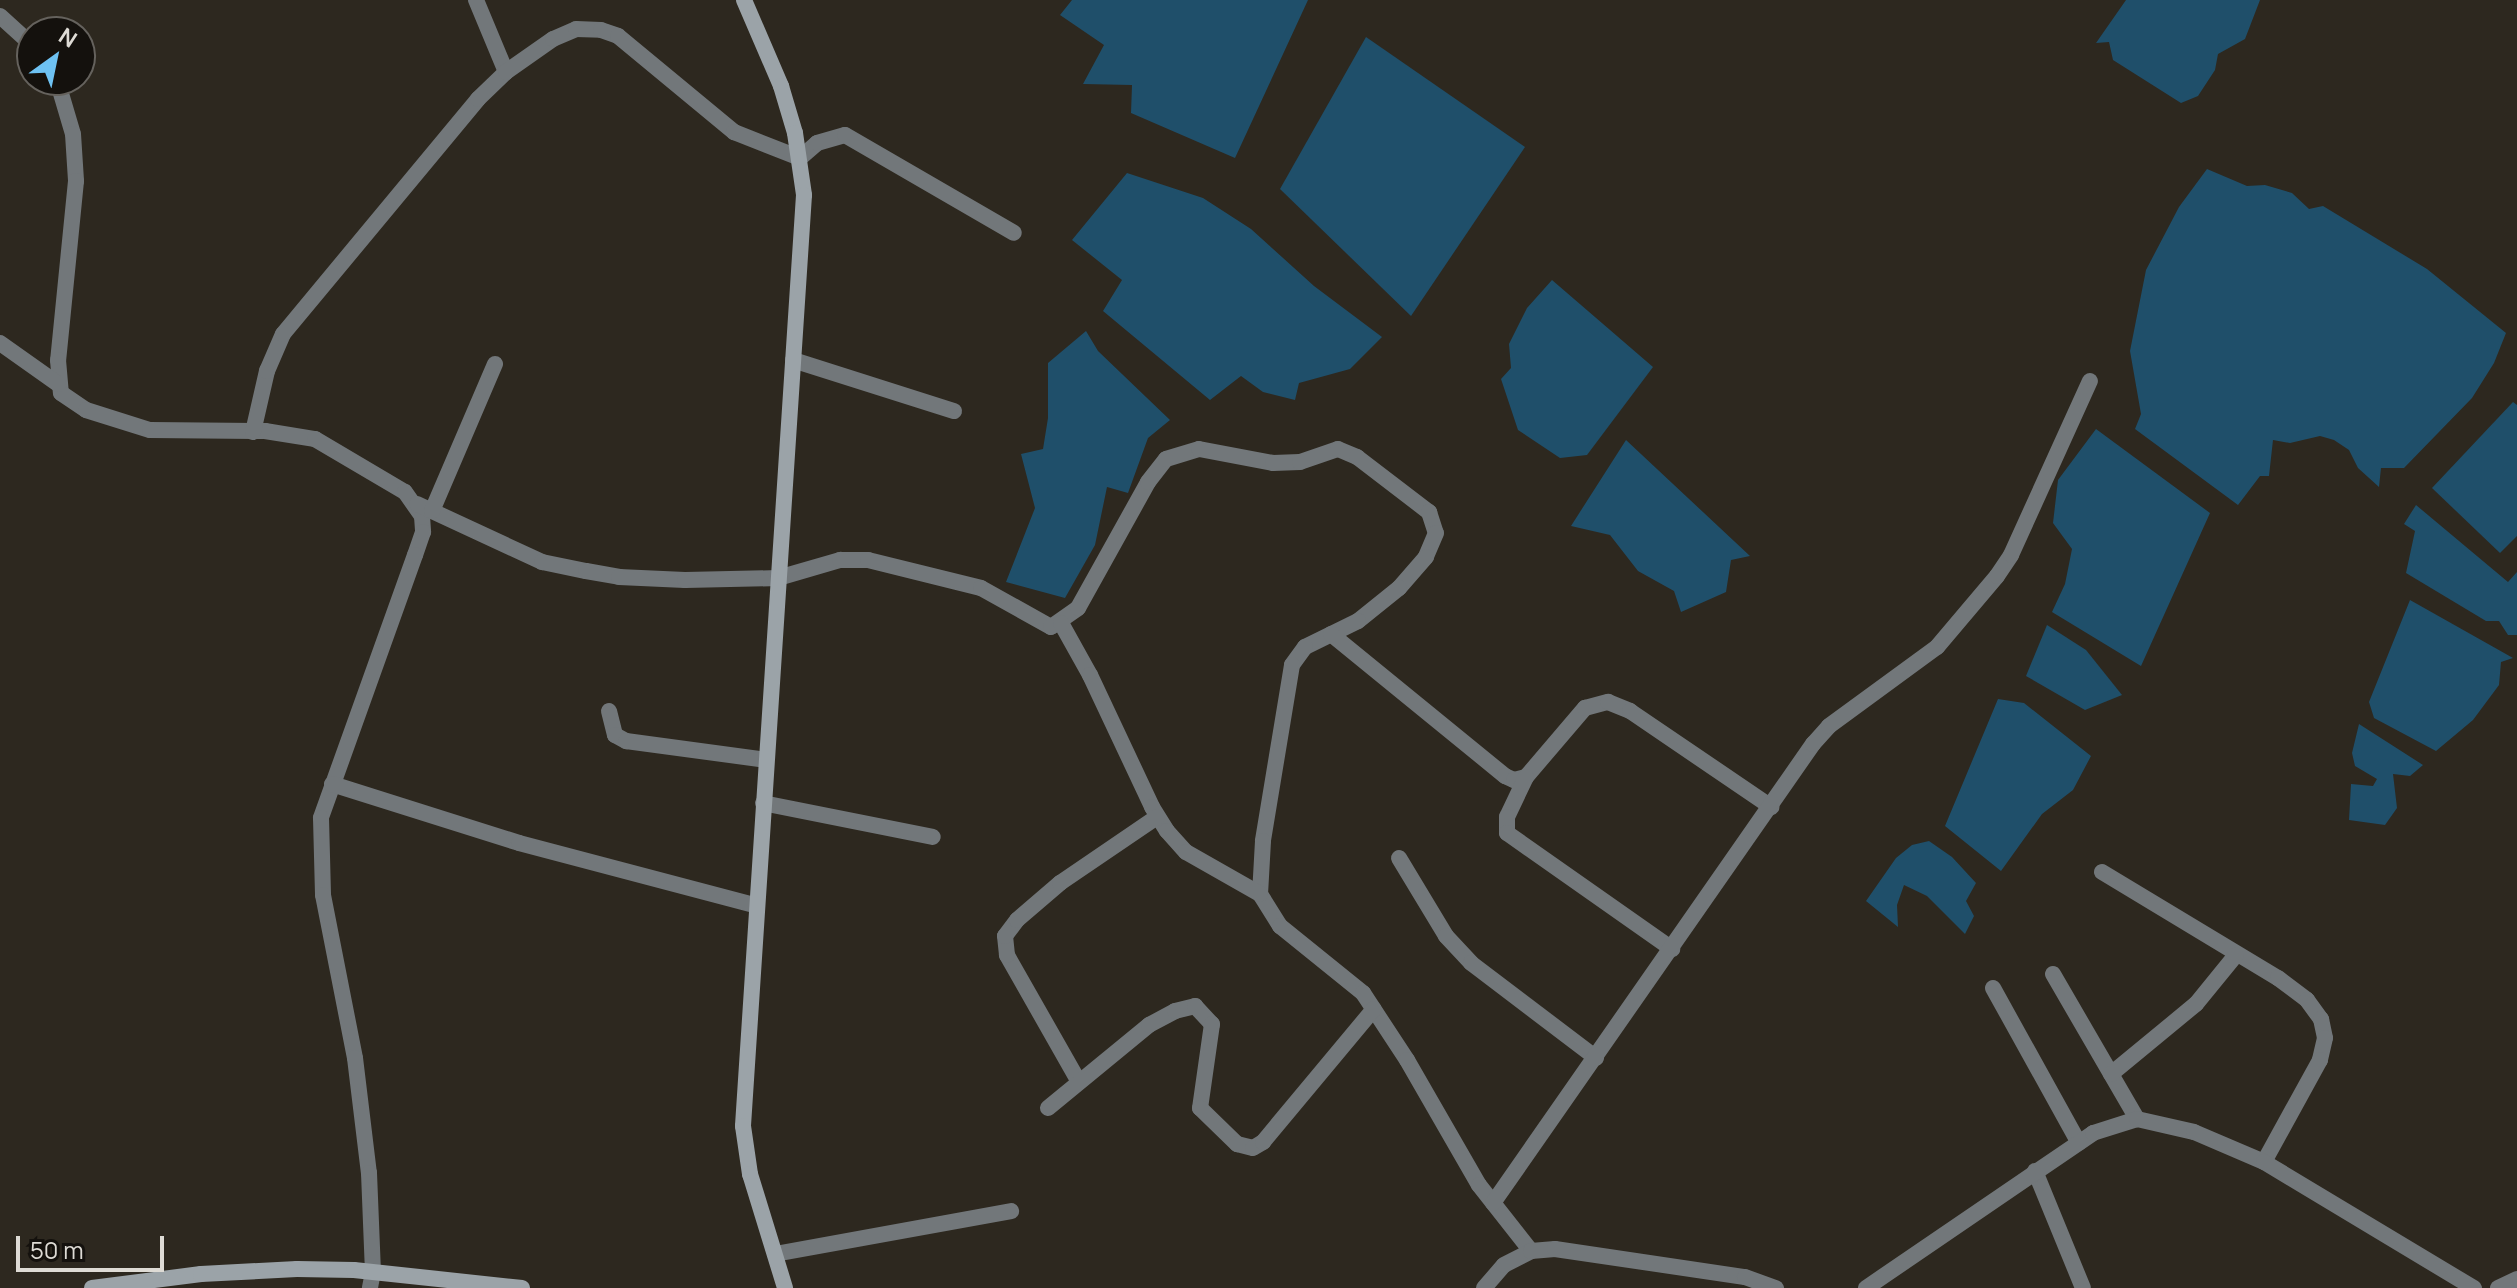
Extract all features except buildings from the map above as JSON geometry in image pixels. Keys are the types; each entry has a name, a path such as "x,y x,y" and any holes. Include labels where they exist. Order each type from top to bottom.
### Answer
{"street":[{"path":"476,0 506,72"},
{"path":"744,0 781,86 800,158 804,195 743,1126 750,1174 785,1288"},
{"path":"0,16 16,30"},
{"path":"253,432 267,371 283,334 478,99 506,72 553,39 576,29 601,30 633,46 726,127 800,158"},
{"path":"62,96 73,134 76,181 58,360 61,393 72,403 132,426 165,432 253,432 315,439 405,492 424,507 542,562 619,577 685,580 778,578 840,560 868,560 966,583 1006,601 1051,627 1061,623 1078,608 1148,482 1166,459 1199,449 1291,464 1338,449 1357,457 1429,512 1436,533 1426,557 1399,588 1372,612 1305,647 1296,657 1288,678 1263,841 1260,894"},
{"path":"800,158 817,143 845,135 1014,233"},
{"path":"0,343 58,384"},
{"path":"793,360 954,411"},
{"path":"372,1280 369,1173 355,1058 323,895 321,818 423,532 424,507 495,364"},
{"path":"1493,1203 1829,726 1937,647 1997,576 2011,555 2090,381"},
{"path":"1061,623 1090,675 1157,817 1186,852 1260,894 1280,926 1347,978 1374,1009 1493,1203 1531,1251"},
{"path":"1331,634 1498,771 1514,780 1526,777"},
{"path":"1672,949 1507,833 1507,817 1526,777 1585,708 1608,702 1630,711 1771,807"},
{"path":"609,711 615,735 626,741 766,760"},
{"path":"332,784 519,843 757,906"},
{"path":"763,803 933,837"},
{"path":"1079,1082 1007,955 1005,936 1017,920 1060,883 1157,817"},
{"path":"1399,858 1438,925 1471,963 1596,1058"},
{"path":"2102,872 2278,978 2307,1000 2321,1019 2325,1038 2320,1060 2264,1162"},
{"path":"2111,1074 2196,1004 2236,955"},
{"path":"2053,974 2137,1119"},
{"path":"1993,988 2079,1143"},
{"path":"1048,1108 1149,1025 1187,1005 1195,1006 1208,1016 1212,1024 1200,1108 1237,1144 1253,1148 1263,1142 1374,1009"},
{"path":"1866,1288 2093,1133 2137,1119 2194,1132 2264,1162 2474,1288"},
{"path":"2035,1171 2083,1288"},
{"path":"775,1254 1011,1211"},
{"path":"1484,1288 1504,1265 1531,1251 1592,1252 1745,1277 1776,1288"},
{"path":"92,1288 201,1274 281,1269 372,1280 522,1288"},
{"path":"2498,1288 2517,1279"}],"water":[{"path":"1072,0 1308,0 1235,158 1131,113 1132,85 1083,84 1104,45 1060,15"},
{"path":"2126,0 2260,0 2245,39 2218,54 2215,70 2198,96 2181,103 2113,60 2109,42 2096,43"},
{"path":"1366,37 1525,147 1411,316 1280,189"},
{"path":"2207,169 2247,186 2265,185 2292,193 2309,209 2323,206 2427,269 2506,333 2494,363 2472,398 2404,468 2381,468 2379,487 2358,468 2349,450 2334,440 2320,436 2290,443 2273,440 2269,476 2260,476 2238,505 2135,429 2141,414 2130,351 2146,270 2179,207"},
{"path":"1127,173 1203,198 1251,229 1314,286 1382,337 1350,369 1299,383 1295,400 1263,392 1241,376 1210,400 1103,311 1122,280 1072,240"},
{"path":"1552,280 1653,367 1587,455 1560,458 1518,430 1501,379 1511,368 1509,344 1527,308"},
{"path":"1086,331 1098,351 1170,420 1148,438 1128,493 1107,487 1095,545 1065,598 1006,582 1035,508 1021,454 1043,449 1048,418 1048,363"},
{"path":"2513,402 2517,405 2517,536 2500,553 2432,488"},
{"path":"2096,429 2210,513 2141,666 2052,612 2065,584 2072,549 2053,523 2058,480"},
{"path":"1626,440 1750,556 1731,560 1726,592 1681,612 1674,591 1638,571 1610,535 1571,526"},
{"path":"2416,505 2508,582 2517,572 2517,635 2508,635 2499,621 2486,621 2406,573 2415,531 2404,524"},
{"path":"2410,600 2513,658 2501,662 2499,685 2473,720 2436,751 2374,718 2369,702"},
{"path":"2047,625 2086,650 2122,695 2085,710 2026,676"},
{"path":"1998,699 2024,703 2091,756 2073,790 2042,814 2001,871 1945,826"},
{"path":"2359,724 2423,765 2410,776 2393,774 2397,808 2385,825 2349,820 2351,784 2373,786 2377,779 2355,766 2352,753"},
{"path":"1929,841 1952,857 1976,883 1966,901 1974,916 1965,934 1927,896 1904,885 1897,905 1898,927 1866,901 1896,858 1912,845"}]}
